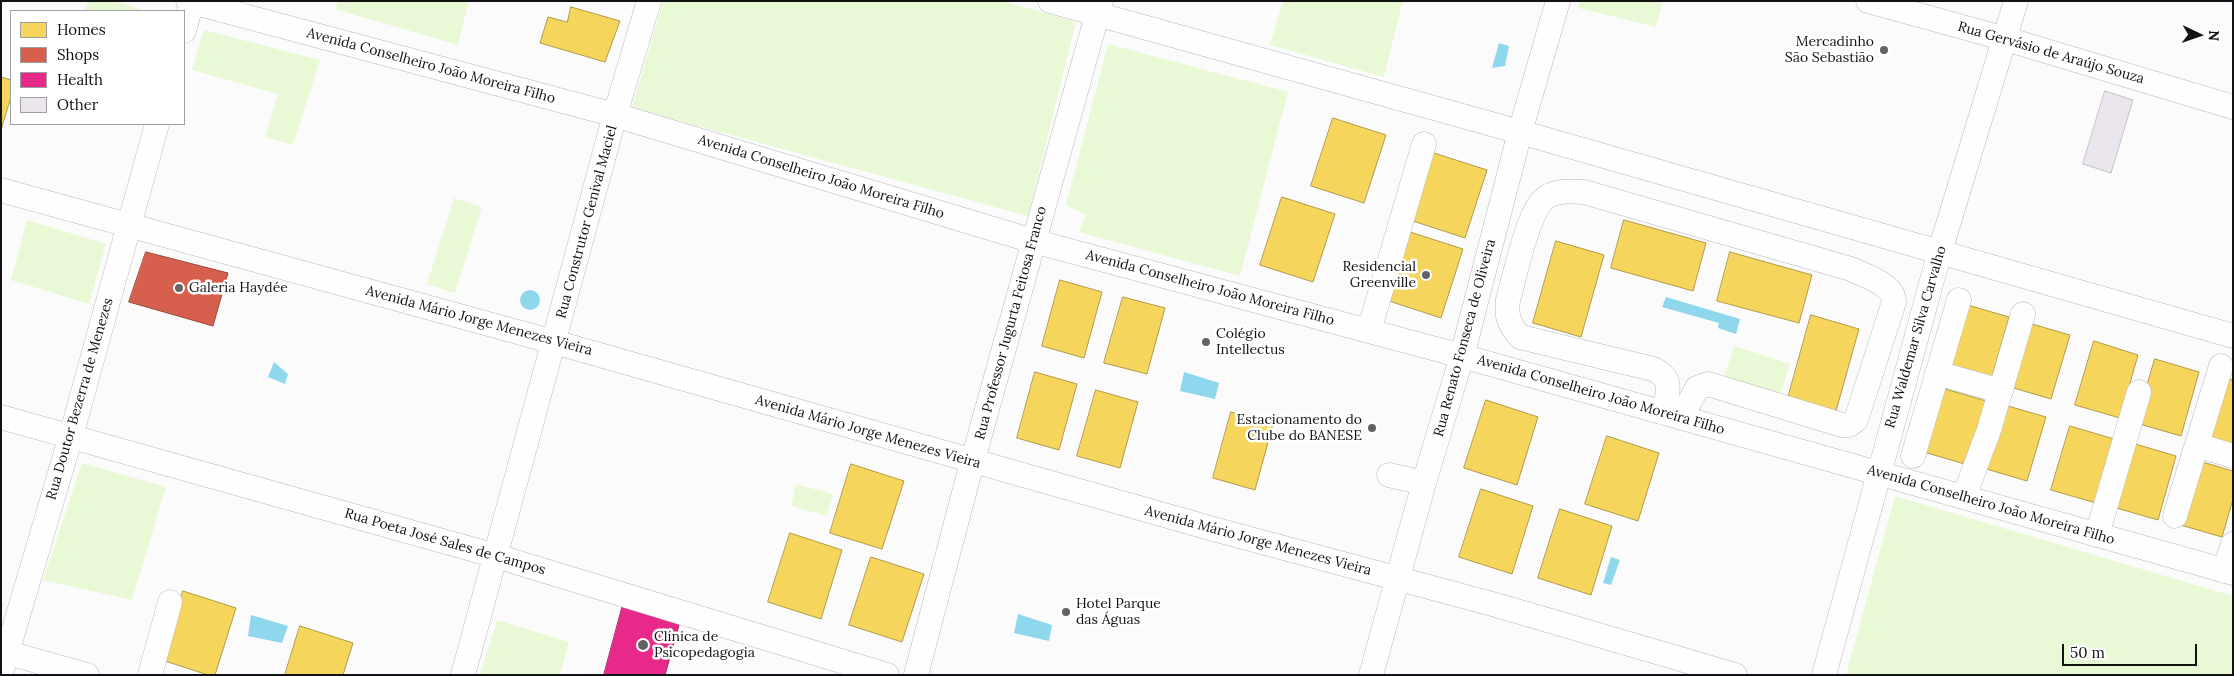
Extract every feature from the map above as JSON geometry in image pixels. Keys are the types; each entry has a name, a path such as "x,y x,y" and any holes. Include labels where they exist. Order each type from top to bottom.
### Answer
{"street":[{"name":"Rua Construtor Genival Maciel","path":"463,675 615,114 649,1"},
{"path":"1050,1 1099,8 1520,132 2233,336"},
{"name":"Rua Renato Fonseca de Oliveira","path":"1371,675 1424,483 1462,356 1520,132 1558,1"},
{"name":"Rua Gervásio de Araújo Souza","path":"1868,1 2006,39 2233,107"},
{"name":"Rua Waldemar Silva Carvalho","path":"1824,675 1940,251 2016,1"},
{"name":"Avenida Conselheiro João Moreira Filho","path":"191,2 615,114 1033,241 1462,356 2228,572"},
{"path":"185,27 191,2"},
{"name":"Rua Professor Jugurta Feitosa Franco","path":"916,675 1033,241 1099,8"},
{"name":"Rua Doutor Bezerra de Menezes","path":"3,659 71,436 157,125"},
{"path":"1369,331 1424,144"},
{"name":"Avenida Mário Jorge Menezes Vieira","path":"1,190 554,342 973,462 1496,605 1735,675"},
{"path":"1567,191 1584,192 1851,269 1890,289 1894,296 1894,302 1856,420 1849,425 1842,425 1708,384 1697,388 1673,415 1668,384 1663,374 1653,369 1520,337 1508,322 1506,312 1508,300 1534,213 1543,199 1567,191"},
{"path":"1913,456 1959,300"},
{"path":"1964,497 1989,430 2023,314"},
{"path":"2175,516 2222,366"},
{"path":"1937,374 2001,391"},
{"path":"2097,535 2139,392"},
{"name":"Rua Poeta José Sales de Campos","path":"1,417 496,556 887,675"},
{"path":"2197,446 2233,456"},
{"path":"1389,475 1424,483"},
{"path":"2228,572 2233,544"},
{"path":"150,675 170,602"},
{"path":"3,659 87,675"}],"green space":[{"path":"88,1 116,1 142,10 85,10"},
{"path":"338,1 469,1 458,45 335,9"},
{"path":"663,1 1003,1 1076,22 1028,216 632,108"},
{"path":"1283,1 1403,1 1384,77 1270,45"},
{"path":"1580,1 1663,1 1656,27 1578,8"},
{"path":"204,30 320,60 293,145 265,137 278,94 192,70"},
{"path":"1108,44 1288,92 1240,276 1079,232 1086,215 1066,205"},
{"path":"454,198 482,207 455,293 427,284"},
{"path":"27,220 106,244 89,304 11,280"},
{"path":"1734,346 1790,364 1780,394 1724,377"},
{"path":"82,463 166,487 132,600 43,580"},
{"path":"796,484 833,494 827,516 791,506"},
{"path":"1895,496 2233,596 2233,675 1846,675"},
{"path":"497,620 569,642 560,675 480,675"}],"water":[{"path":"1499,43 1509,46 1505,66 1492,68"},
{"path":"530,290 537,293 540,300 537,307 530,310 523,307 520,300 523,293"},
{"path":"1666,297 1740,319 1736,334 1718,328 1719,323 1662,307"},
{"path":"274,362 288,374 285,384 268,377"},
{"path":"1184,372 1219,383 1215,399 1180,391"},
{"path":"1611,557 1620,560 1611,585 1603,583"},
{"path":"1018,614 1052,625 1049,641 1014,633"},
{"path":"251,615 288,626 282,643 248,636"}],"building: Homes":[{"path":"571,7 620,21 605,62 540,43 548,17 567,22"},
{"path":"1,77 10,80 10,100 1,130"},
{"path":"1333,118 1386,135 1364,203 1311,186"},
{"path":"1434,153 1487,170 1465,238 1413,221"},
{"path":"1282,197 1335,214 1313,282 1260,265"},
{"path":"1624,220 1706,243 1693,291 1611,268"},
{"name":"Residencial Greenville","path":"1410,232 1463,249 1441,318 1389,301"},
{"path":"1556,241 1604,255 1581,337 1533,323"},
{"path":"1730,252 1812,275 1799,323 1717,301"},
{"path":"1060,280 1102,292 1084,358 1042,346"},
{"path":"1123,297 1165,308 1147,374 1104,363"},
{"path":"1964,304 2009,317 1991,380 1946,367"},
{"path":"1811,315 1859,329 1836,411 1788,398"},
{"path":"2025,322 2070,335 2051,399 2007,386"},
{"path":"2094,341 2138,355 2120,418 2075,405"},
{"path":"2155,359 2199,372 2181,436 2136,423"},
{"path":"1035,372 1077,384 1059,450 1017,438"},
{"path":"2221,377 2233,380 2233,449 2203,440"},
{"path":"1942,388 1986,401 1968,465 1924,452"},
{"path":"1096,390 1138,402 1120,468 1077,456"},
{"path":"1486,400 1538,417 1517,485 1464,468"},
{"path":"2001,404 2046,417 2027,481 1983,468"},
{"path":"1231,412 1273,424 1255,490 1213,478"},
{"path":"2070,426 2114,439 2096,503 2051,490"},
{"path":"1607,436 1659,453 1638,521 1585,504"},
{"path":"2132,443 2176,456 2158,520 2113,507"},
{"path":"2196,460 2233,471 2233,499 2222,537 2177,524"},
{"path":"851,464 904,481 882,549 830,533"},
{"path":"1481,489 1533,506 1512,574 1459,557"},
{"path":"1560,509 1612,526 1591,595 1538,578"},
{"path":"790,533 842,550 821,619 768,602"},
{"path":"871,557 924,574 902,642 849,625"},
{"path":"183,591 236,608 215,675 208,675 162,660"},
{"path":"300,626 353,643 343,675 285,675"}],"building: Shops":[{"name":"Galeria Haydée","path":"146,252 228,273 213,326 129,302"}],"building: Health":[{"name":"Clínica de Psicopedagogia","path":"625,597 682,614 665,675 604,675"}],"building: Other":[{"path":"2105,91 2133,100 2111,173 2083,164"}],"place":[{"name":"Mercadinho São Sebastião","path":"1884,50"},
{"name":"Residencial Greenville","path":"1426,275"},
{"name":"Galeria Haydée","path":"179,288"},
{"name":"Colégio Intellectus","path":"1206,342"},
{"name":"Estacionamento do Clube do BANESE","path":"1372,428"},
{"name":"Hotel Parque das Águas","path":"1066,612"},
{"name":"Clínica de Psicopedagogia","path":"643,645"}]}
